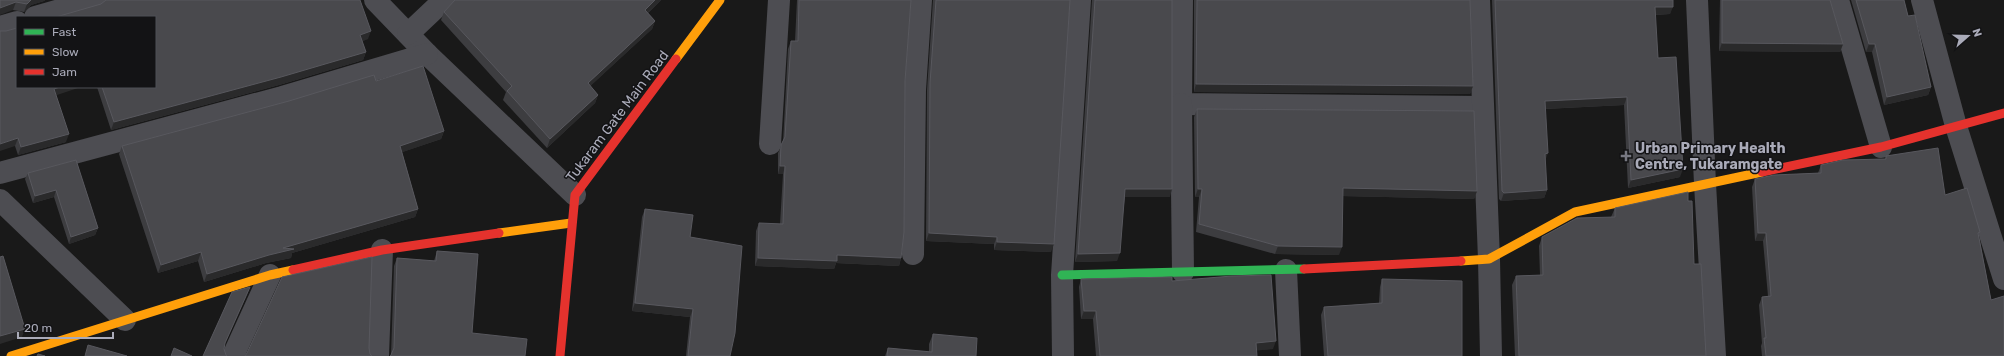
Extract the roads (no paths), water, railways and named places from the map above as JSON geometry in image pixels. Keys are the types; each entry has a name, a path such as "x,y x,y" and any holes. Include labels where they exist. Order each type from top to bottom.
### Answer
{"street":[{"path":"39,16 95,0"},
{"path":"375,0 427,54 575,195"},
{"path":"408,34 444,0"},
{"name":"Tukaram Gate Main Road","path":"560,356 571,223 575,195 720,0"},
{"path":"770,144 779,0"},
{"path":"913,254 915,90 921,0"},
{"path":"1063,356 1062,275 1080,0"},
{"path":"1182,0 1181,104 1183,272"},
{"path":"1479,0 1489,259 1491,356"},
{"path":"1697,0 1705,184 1715,356"},
{"path":"1838,0 1881,147"},
{"path":"1922,0 1956,126 2004,279"},
{"path":"0,27 16,22"},
{"path":"0,173 282,98 427,54"},
{"path":"1181,104 1482,107"},
{"path":"1062,275 1286,270 1489,259 1575,212 1881,147 2004,113"},
{"path":"0,200 125,320"},
{"path":"11,356 270,275 382,250 571,223"},
{"path":"378,356 382,250"},
{"path":"1286,270 1290,356"},
{"path":"233,356 270,275"}],"place":[{"name":"Urban Primary Health Centre, Tukaramgate","path":"1626,156"}]}
